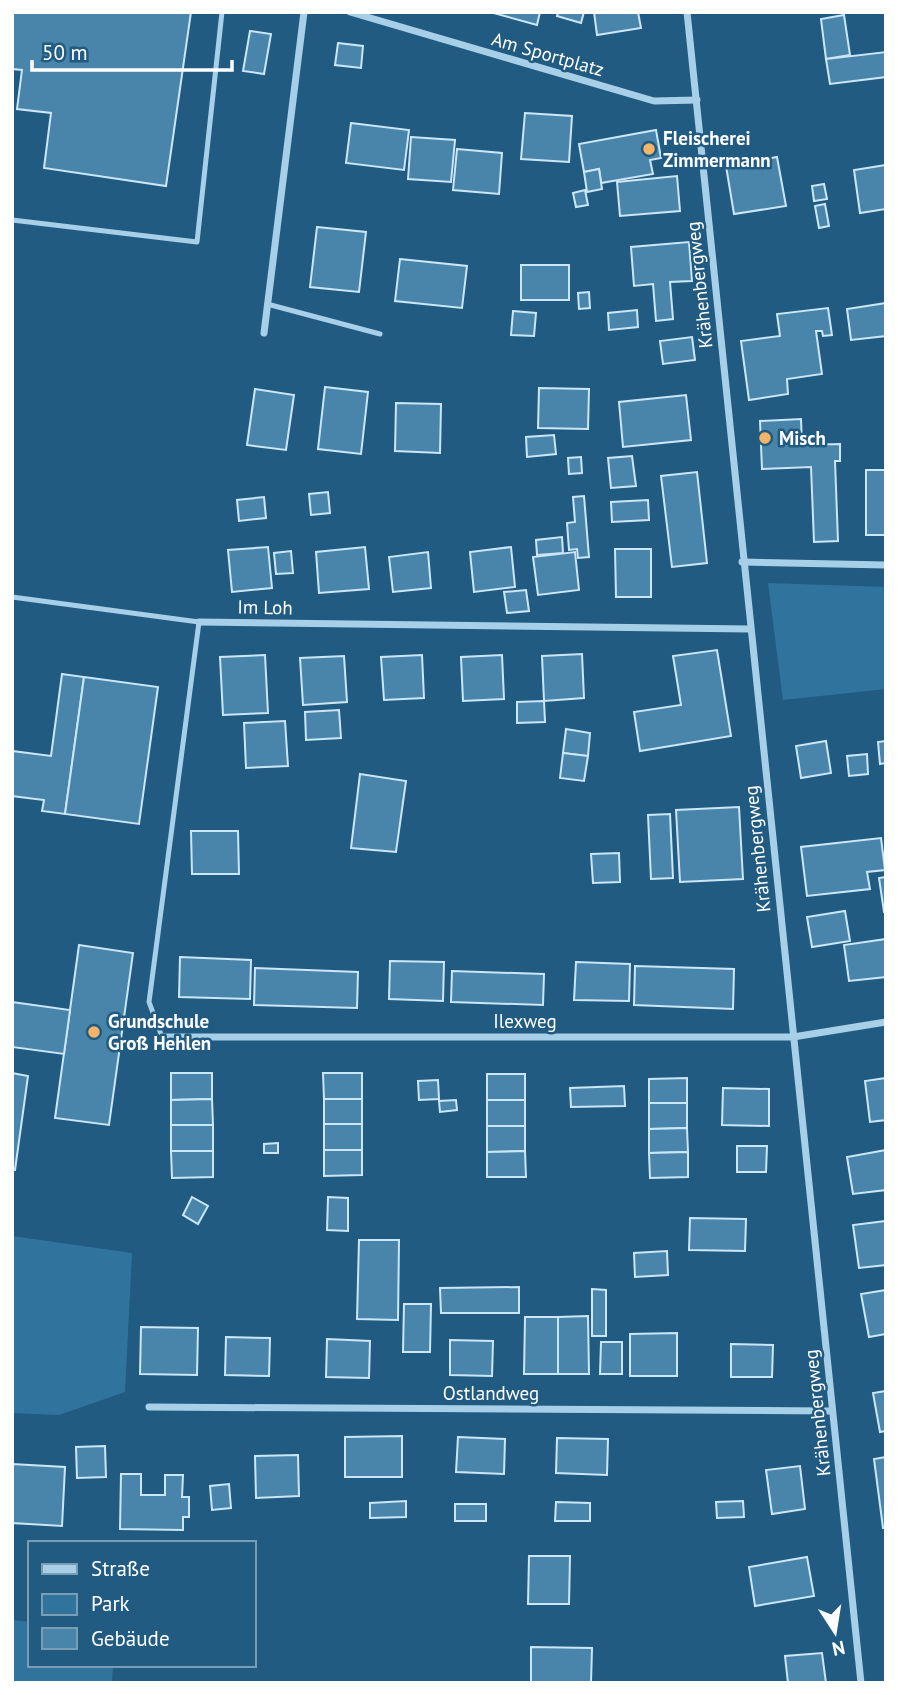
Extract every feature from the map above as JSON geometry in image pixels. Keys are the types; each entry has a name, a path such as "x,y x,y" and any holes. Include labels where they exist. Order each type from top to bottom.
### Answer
{"street":[{"path":"264,333 304,12"},
{"name":"Am Sportplatz","path":"350,12 654,102 697,100"},
{"name":"Krähenbergweg","path":"687,12 742,562 861,1683"},
{"path":"742,562 886,565"},
{"name":"Im Loh","path":"199,622 750,629"},
{"name":"Ilexweg","path":"162,1037 793,1037 886,1022"},
{"name":"Ostlandweg","path":"149,1407 832,1411"}],"lane":[{"path":"12,220 197,243 222,12"},
{"path":"267,303 380,334"},
{"path":"12,597 199,622 149,1002 162,1037"}],"green space":[{"path":"768,583 886,587 886,689 783,700"},
{"path":"12,1236 132,1253 125,1392 59,1415 12,1413"},
{"path":"12,1620 28,1622 28,1667 113,1667 112,1683 12,1683"}],"building":[{"path":"12,12 191,12 166,186 44,168 51,113 17,109 22,70 12,69"},
{"path":"490,12 540,12 537,25"},
{"path":"558,12 584,12 581,23 557,16"},
{"path":"594,12 638,12 641,28 597,35"},
{"path":"844,15 850,55 826,59 821,19"},
{"path":"250,31 271,34 264,74 243,71"},
{"path":"338,43 363,46 361,68 335,65"},
{"path":"886,52 886,77 830,84 826,59"},
{"path":"525,113 572,116 569,162 521,159"},
{"path":"351,123 409,130 404,170 346,163"},
{"path":"656,130 661,158 650,160 653,174 601,183 599,169 584,172 579,144"},
{"path":"411,137 455,140 451,182 408,179"},
{"path":"457,149 502,153 499,194 453,190"},
{"path":"777,157 786,206 734,214 726,166"},
{"path":"886,165 886,209 860,213 854,170"},
{"path":"599,169 602,189 587,192 584,172"},
{"path":"677,176 680,211 620,216 617,182"},
{"path":"824,184 827,199 814,201 812,186"},
{"path":"585,190 588,205 576,207 573,193"},
{"path":"825,204 829,226 819,228 815,206"},
{"path":"317,227 366,232 359,292 310,287"},
{"path":"689,242 692,281 670,282 673,319 656,321 653,284 634,286 631,247"},
{"path":"400,259 467,266 462,308 395,301"},
{"path":"521,265 569,265 569,300 521,300"},
{"path":"589,292 590,308 579,309 578,293"},
{"path":"886,303 886,336 851,340 847,309"},
{"path":"828,308 832,335 823,336 822,331 816,331 822,374 787,379 788,394 749,400 741,341 780,336 777,314"},
{"path":"637,310 638,327 609,330 608,313"},
{"path":"513,311 536,313 534,336 511,335"},
{"path":"692,337 695,360 663,364 660,341"},
{"path":"325,387 368,392 361,454 318,449"},
{"path":"539,388 589,389 588,429 538,428"},
{"path":"255,389 294,395 286,450 247,445"},
{"path":"686,395 691,440 623,447 619,402"},
{"path":"396,403 441,404 440,453 395,451"},
{"path":"801,419 802,445 840,444 840,461 835,461 838,541 814,542 811,467 762,469 760,421"},
{"path":"554,435 556,454 527,457 526,437"},
{"path":"632,456 636,486 611,488 608,458"},
{"path":"581,457 582,473 569,474 568,458"},
{"path":"866,470 886,470 886,535 866,535"},
{"path":"697,472 707,563 672,567 661,476"},
{"path":"328,492 330,513 311,515 309,494"},
{"path":"584,496 589,557 578,558 577,549 569,550 567,523 575,522 573,497"},
{"path":"264,497 266,518 239,521 237,500"},
{"path":"648,500 649,520 612,522 611,502"},
{"path":"562,537 563,553 537,555 536,540"},
{"path":"268,547 272,588 232,592 228,550"},
{"path":"365,547 369,589 319,593 316,552"},
{"path":"511,547 515,587 474,592 470,552"},
{"path":"615,549 651,549 651,597 616,597"},
{"path":"291,551 293,573 276,574 274,553"},
{"path":"428,552 431,588 393,592 389,557"},
{"path":"575,552 579,590 538,595 533,557"},
{"path":"526,590 529,611 507,613 504,592"},
{"path":"717,650 731,736 640,751 634,712 681,705 673,656"},
{"path":"582,654 584,698 544,701 542,656"},
{"path":"265,655 268,713 223,715 220,657"},
{"path":"422,655 424,698 384,700 381,657"},
{"path":"502,655 504,699 463,701 461,657"},
{"path":"344,656 347,702 303,705 300,658"},
{"path":"62,674 84,677 65,814 42,811 44,800 12,796 12,751 51,756"},
{"path":"84,677 158,687 139,824 65,814"},
{"path":"544,701 545,722 517,723 517,702"},
{"path":"339,710 341,738 306,740 305,712"},
{"path":"285,721 288,766 246,768 244,723"},
{"path":"566,729 590,733 588,756 563,753"},
{"path":"826,741 831,773 801,778 796,746"},
{"path":"886,741 886,763 880,764 878,742"},
{"path":"563,753 588,756 584,781 560,778"},
{"path":"867,754 868,774 849,776 847,756"},
{"path":"360,774 406,781 396,852 351,848"},
{"path":"739,807 743,879 680,882 676,810"},
{"path":"670,814 673,878 651,879 648,815"},
{"path":"191,831 238,831 239,874 192,874"},
{"path":"881,838 885,870 867,872 870,889 807,896 801,847"},
{"path":"619,853 620,882 593,883 591,854"},
{"path":"886,877 886,912 884,912 879,878"},
{"path":"845,911 850,941 812,947 807,917"},
{"path":"886,939 886,977 849,981 844,945"},
{"name":"Grundschule Groß Hehlen","path":"79,945 133,953 109,1125 55,1118"},
{"path":"180,957 251,960 250,999 179,997"},
{"path":"390,961 444,962 443,1001 389,999"},
{"path":"576,962 630,964 629,1001 574,1000"},
{"path":"635,966 734,969 733,1009 634,1005"},
{"path":"255,968 358,972 357,1008 254,1005"},
{"path":"452,971 544,974 543,1005 451,1002"},
{"path":"12,1002 70,1010 64,1054 12,1047"},
{"path":"12,1073 28,1076 15,1170 12,1170"},
{"path":"171,1073 212,1073 212,1099 171,1100"},
{"path":"323,1073 362,1073 362,1099 324,1099"},
{"path":"487,1074 525,1074 525,1100 487,1100"},
{"path":"687,1078 687,1103 649,1103 649,1079"},
{"path":"886,1078 886,1120 870,1122 865,1081"},
{"path":"438,1080 439,1099 419,1100 418,1081"},
{"path":"624,1086 625,1106 571,1107 570,1088"},
{"path":"723,1088 769,1089 769,1126 722,1125"},
{"path":"212,1099 213,1125 171,1125 171,1100"},
{"path":"324,1099 362,1099 362,1124 324,1124"},
{"path":"456,1100 457,1110 440,1112 439,1101"},
{"path":"487,1100 525,1100 525,1126 487,1126"},
{"path":"649,1103 687,1103 687,1128 649,1129"},
{"path":"324,1124 362,1124 362,1150 324,1150"},
{"path":"171,1125 213,1125 213,1151 171,1151"},
{"path":"487,1126 525,1126 525,1151 487,1152"},
{"path":"687,1128 688,1152 649,1153 649,1129"},
{"path":"278,1143 278,1153 264,1153 264,1144"},
{"path":"737,1146 767,1146 766,1172 737,1172"},
{"path":"324,1150 362,1150 362,1175 324,1176"},
{"path":"886,1150 886,1190 853,1194 847,1157"},
{"path":"171,1151 213,1151 213,1177 172,1178"},
{"path":"525,1151 526,1177 487,1177 487,1152"},
{"path":"688,1152 688,1177 650,1178 649,1153"},
{"path":"192,1197 208,1206 198,1224 183,1215"},
{"path":"328,1197 348,1198 348,1231 327,1230"},
{"path":"690,1218 746,1219 745,1251 689,1250"},
{"path":"886,1221 886,1265 859,1268 853,1225"},
{"path":"359,1240 399,1240 398,1320 357,1319"},
{"path":"667,1251 668,1275 635,1277 634,1253"},
{"path":"519,1287 519,1313 441,1313 440,1288"},
{"path":"592,1289 606,1290 606,1336 592,1336"},
{"path":"886,1290 886,1334 869,1337 861,1294"},
{"path":"404,1304 431,1304 430,1352 403,1352"},
{"path":"588,1316 589,1374 558,1374 558,1317"},
{"path":"525,1317 558,1317 558,1374 524,1374"},
{"path":"141,1327 198,1328 197,1375 140,1374"},
{"path":"677,1333 677,1376 630,1376 630,1334"},
{"path":"226,1337 270,1338 269,1376 225,1375"},
{"path":"327,1339 370,1341 369,1378 326,1377"},
{"path":"450,1340 493,1341 492,1376 450,1375"},
{"path":"601,1342 622,1342 622,1374 600,1374"},
{"path":"731,1344 773,1345 772,1377 731,1377"},
{"path":"886,1391 886,1431 880,1432 873,1393"},
{"path":"402,1436 402,1477 345,1477 345,1437"},
{"path":"458,1437 505,1439 504,1474 456,1472"},
{"path":"557,1438 608,1439 607,1475 556,1473"},
{"path":"105,1446 106,1477 77,1478 76,1447"},
{"path":"298,1455 299,1496 256,1498 255,1456"},
{"path":"886,1457 886,1528 883,1528 874,1459"},
{"path":"12,1464 65,1467 62,1526 12,1523"},
{"path":"800,1466 805,1509 772,1514 766,1470"},
{"path":"121,1474 141,1474 141,1495 165,1495 165,1475 183,1475 182,1497 189,1497 189,1517 183,1517 183,1530 120,1529"},
{"path":"229,1484 231,1508 212,1510 210,1486"},
{"path":"406,1501 406,1517 370,1518 370,1503"},
{"path":"743,1501 744,1517 717,1518 716,1502"},
{"path":"556,1502 590,1503 590,1521 555,1521"},
{"path":"455,1504 486,1504 486,1521 455,1521"},
{"path":"529,1556 570,1556 569,1604 528,1604"},
{"path":"807,1557 814,1596 755,1606 749,1567"},
{"path":"531,1647 592,1648 591,1683 531,1683"},
{"path":"822,1653 826,1683 788,1683 785,1656"}],"place":[{"name":"Fleischerei Zimmermann","path":"649,149"},
{"name":"Misch","path":"765,438"},
{"name":"Grundschule Groß Hehlen","path":"94,1032"}]}
